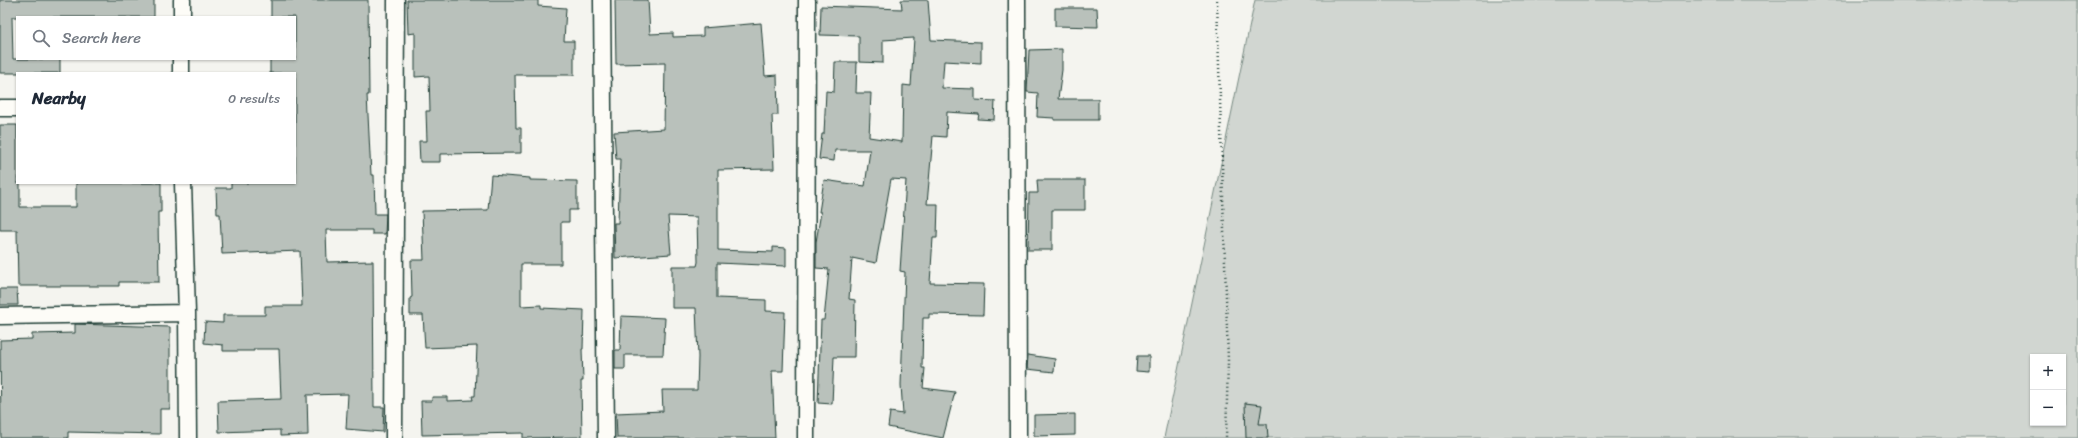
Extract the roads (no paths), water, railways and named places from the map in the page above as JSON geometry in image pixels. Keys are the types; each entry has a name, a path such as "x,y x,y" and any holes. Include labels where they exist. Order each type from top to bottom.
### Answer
{"street":[{"path":"182,0 182,16"},
{"path":"394,438 396,0"},
{"path":"602,0 606,438"},
{"path":"806,438 807,0"},
{"path":"1017,0 1018,438"},
{"path":"181,60 181,72"},
{"path":"0,108 16,108"},
{"path":"183,184 187,313 188,438"},
{"path":"0,316 187,313"}]}
